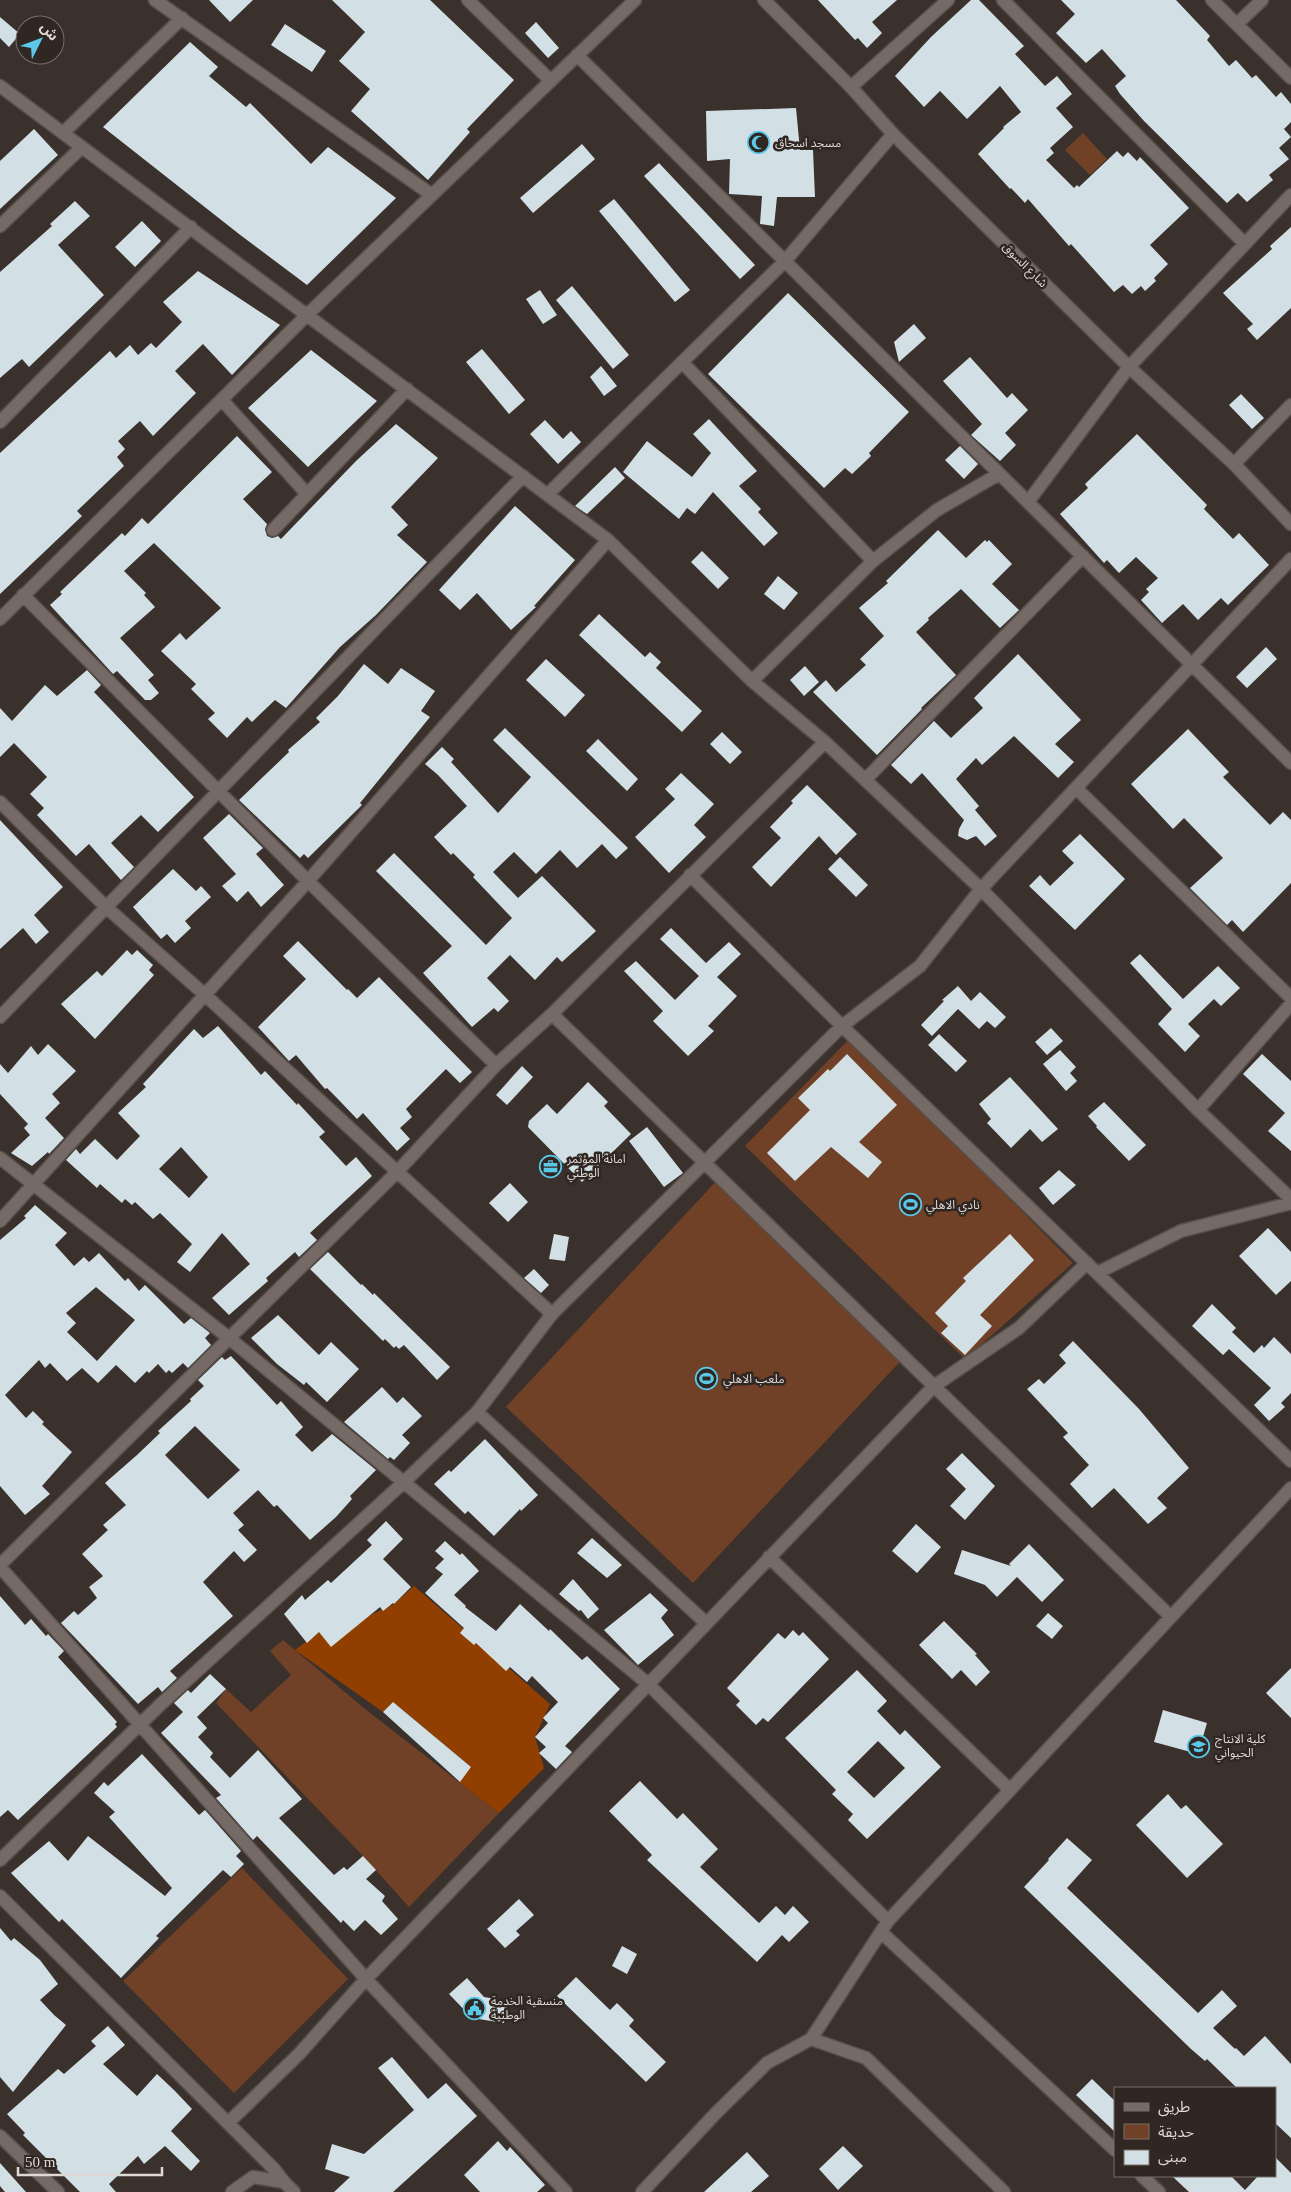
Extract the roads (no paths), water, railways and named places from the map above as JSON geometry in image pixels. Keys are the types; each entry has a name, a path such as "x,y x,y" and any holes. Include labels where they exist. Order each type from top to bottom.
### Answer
{"street":[{"path":"155,0 432,195"},
{"path":"468,0 551,81"},
{"path":"1,615 23,596 308,314 635,0"},
{"name":"شارع السوق","path":"764,0 851,88 893,134 1129,367 1234,464 1291,524"},
{"path":"851,88 948,0"},
{"path":"1003,0 1244,244"},
{"path":"1212,0 1291,78"},
{"path":"1237,24 1262,0"},
{"path":"63,133 182,18"},
{"path":"577,55 1291,763"},
{"path":"0,86 192,227 608,540 752,681 825,742 981,889 1198,1110 1291,1199"},
{"path":"549,494 785,261 893,134"},
{"path":"0,226 82,147"},
{"path":"1028,502 1129,367 1291,195"},
{"path":"0,422 192,227"},
{"path":"682,362 873,562"},
{"path":"273,530 407,388"},
{"path":"222,400 307,494"},
{"path":"1234,464 1291,405"},
{"path":"752,681 873,562 937,510 999,474"},
{"path":"0,1017 524,476"},
{"path":"0,1221 204,994 308,882 608,540"},
{"path":"865,780 1083,556"},
{"path":"0,1860 161,1704 404,1482 477,1412 552,1314 842,1026 920,966 981,889 1291,559"},
{"path":"23,596 220,791 308,882 496,1065"},
{"path":"566,2192 366,1979 0,1566 397,1172 496,1065 552,1014 825,742"},
{"path":"1076,788 1291,998"},
{"path":"0,802 106,907 204,994 552,1314"},
{"path":"690,875 842,1026 1291,1461"},
{"path":"1198,1110 1291,1004"},
{"path":"552,1014 1171,1617"},
{"path":"0,1158 230,1338 647,1683 884,1926 1114,2149"},
{"path":"1097,1273 1181,1230 1291,1203"},
{"path":"228,2123 299,2054 366,1979 647,1683 934,1386 1019,1328 1087,1263"},
{"path":"477,1412 706,1622"},
{"path":"642,2192 715,2114 768,2063 811,2040 884,1926 1291,1488"},
{"path":"769,1557 1010,1790"},
{"path":"0,1896 274,2169 294,2192"},
{"path":"811,2040 866,2058 1004,2192"},
{"path":"0,2136 58,2192"},
{"path":"232,2192 253,2177 284,2182"},
{"path":"1143,2177 1159,2192"}],"place":[{"name":"مسجد اسحاق","path":"759,143"},
{"name":"امانة المؤتمر الوطني","path":"551,1166"},
{"name":"نادي الاهلي","path":"910,1205"},
{"name":"ملعب الاهلي","path":"707,1379"},
{"name":"كلية الانتاج الحيواني","path":"1199,1746"},
{"name":"منسقية الخدمة الوطنية","path":"475,2008"}]}
